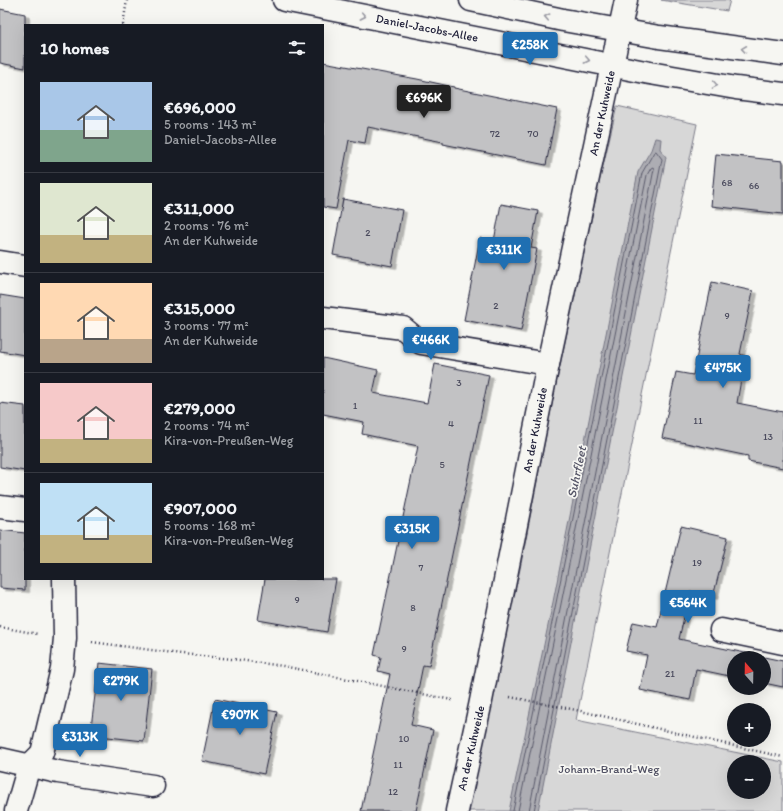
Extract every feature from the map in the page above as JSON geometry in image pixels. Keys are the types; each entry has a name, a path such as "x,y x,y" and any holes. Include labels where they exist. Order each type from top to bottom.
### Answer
{"street":[{"name":"Daniel-Jacobs-Allee","path":"284,0 616,48 659,37 783,54"},
{"name":"Daniel-Jacobs-Allee","path":"471,0 563,20 616,48 736,88 783,94"},
{"name":"An der Kuhweide","path":"457,811 480,706 548,364 626,0"},
{"path":"0,262 24,266"},
{"path":"324,318 403,328 421,342 548,364"},
{"path":"0,507 24,510"},
{"path":"16,811 29,766 42,753 62,669 65,638 64,580"},
{"path":"721,630 783,643"},
{"path":"0,759 58,772 153,786"}],"path":[{"path":"123,24 127,0"},
{"path":"0,627 65,638 173,653 283,666 480,706 505,696 576,710 783,757"}],"green space":[{"path":"661,0 730,0 727,11"},
{"name":"Johann-Brand-Weg","path":"617,106 697,124 576,720 748,755 727,755 727,799 771,799 771,760 783,762 783,811 467,811 520,569 555,389"}],"water":[{"path":"655,138 661,139 660,149 666,157 538,811 509,811 553,602 638,172 651,150"}],"building":[{"path":"0,9 25,14 24,68 0,63"},
{"path":"324,62 417,79 557,109 546,165 368,127 365,143 349,140 336,209 324,207"},
{"path":"716,154 783,161 783,214 711,206"},
{"path":"343,199 402,210 392,266 333,255"},
{"path":"501,204 538,211 531,248 537,249 521,331 464,320 480,238 494,241"},
{"path":"712,282 753,291 740,354 745,356 737,403 783,412 783,468 748,461 748,456 662,438 676,372 693,375"},
{"path":"0,295 24,299 24,355 0,351"},
{"path":"324,358 378,370 373,393 427,403 435,364 489,375 429,666 423,665 411,725 433,730 416,811 361,811 390,674 378,671 381,657 374,655 418,446 362,434 364,422 324,414"},
{"path":"0,403 24,406 24,471 0,467"},
{"path":"681,526 728,537 713,597 690,591 679,639 736,651 727,651 727,676 696,669 690,700 640,690 647,655 626,651 633,622 657,627"},
{"path":"0,530 24,533 25,590 0,588"},
{"path":"336,579 327,632 258,620 265,580"},
{"path":"771,658 783,661 783,687 771,684"},
{"path":"99,663 152,669 144,741 90,735"},
{"path":"215,699 277,712 264,774 202,761"}],"water label":[{"name":"Suhrfleet","path":"576,472"}]}
